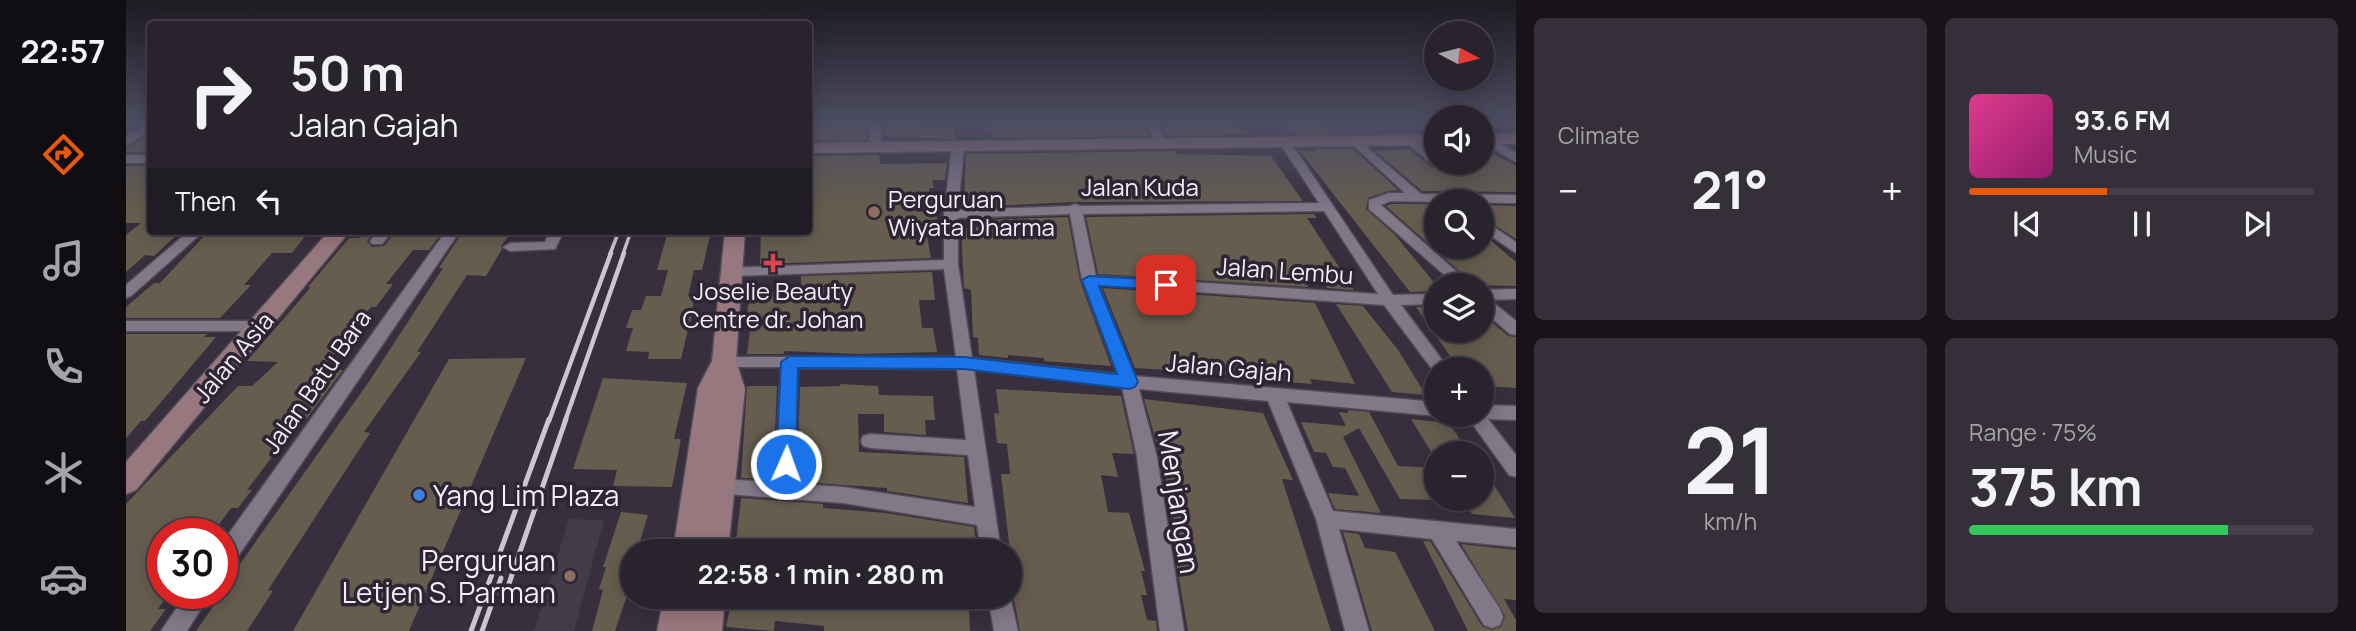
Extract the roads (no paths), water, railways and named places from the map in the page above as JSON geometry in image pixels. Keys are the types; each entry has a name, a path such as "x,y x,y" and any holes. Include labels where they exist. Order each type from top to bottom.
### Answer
{"street":[{"path":"957,151 951,214 951,264 989,539"},
{"path":"1291,151 1389,300 1432,357"},
{"path":"1367,151 1418,198"},
{"path":"126,159 147,159"},
{"path":"1424,198 1380,198 1374,202 1374,206 1451,273"},
{"path":"1494,199 1516,199"},
{"name":"Jalan Kuda","path":"951,214 1075,208 1199,210 1328,207"},
{"name":"Menjangan","path":"1075,208 1089,280 1129,382 1147,457 1172,631"},
{"path":"1494,232 1516,249"},
{"path":"126,293 192,235"},
{"name":"Jalan Asia","path":"126,482 337,235"},
{"name":"Jalan Batu Bara","path":"238,538 450,235"},
{"path":"510,247 550,246 554,235"},
{"path":"690,539 712,388 724,361 735,235"},
{"path":"731,271 951,264"},
{"name":"Jalan Lembu","path":"1089,280 1389,300 1424,299"},
{"path":"1494,294 1516,293"},
{"path":"1494,311 1516,330"},
{"path":"126,326 259,326"},
{"path":"714,539 732,389 724,361"},
{"name":"Jalan Gajah","path":"724,361 964,363 1129,382 1424,408"},
{"path":"785,489 790,362"},
{"path":"1275,396 1326,519 1357,631"},
{"path":"1494,412 1516,413"},
{"path":"1484,427 1516,469"},
{"path":"870,441 975,448"},
{"path":"720,487 785,489 844,495 985,517"},
{"path":"1326,519 1516,538"},
{"path":"1437,529 1492,617"},
{"path":"173,631 189,609"},
{"path":"674,631 678,609"},
{"path":"705,631 708,609"},
{"path":"1001,609 1006,631"}],"railway":[{"path":"610,254 617,235"},
{"path":"623,254 630,235"},
{"path":"549,421 611,253"},
{"path":"565,421 624,253"},
{"path":"471,631 549,419"},
{"path":"505,595 566,419"},
{"path":"482,631 501,578"}],"place":[{"name":"Perguruan Wiyata Dharma","path":"874,212"},
{"name":"Joselie Beauty Centre dr. Johan","path":"773,263"},
{"name":"Yang Lim Plaza","path":"419,495"},
{"name":"Perguruan Letjen S. Parman","path":"570,576"}]}
